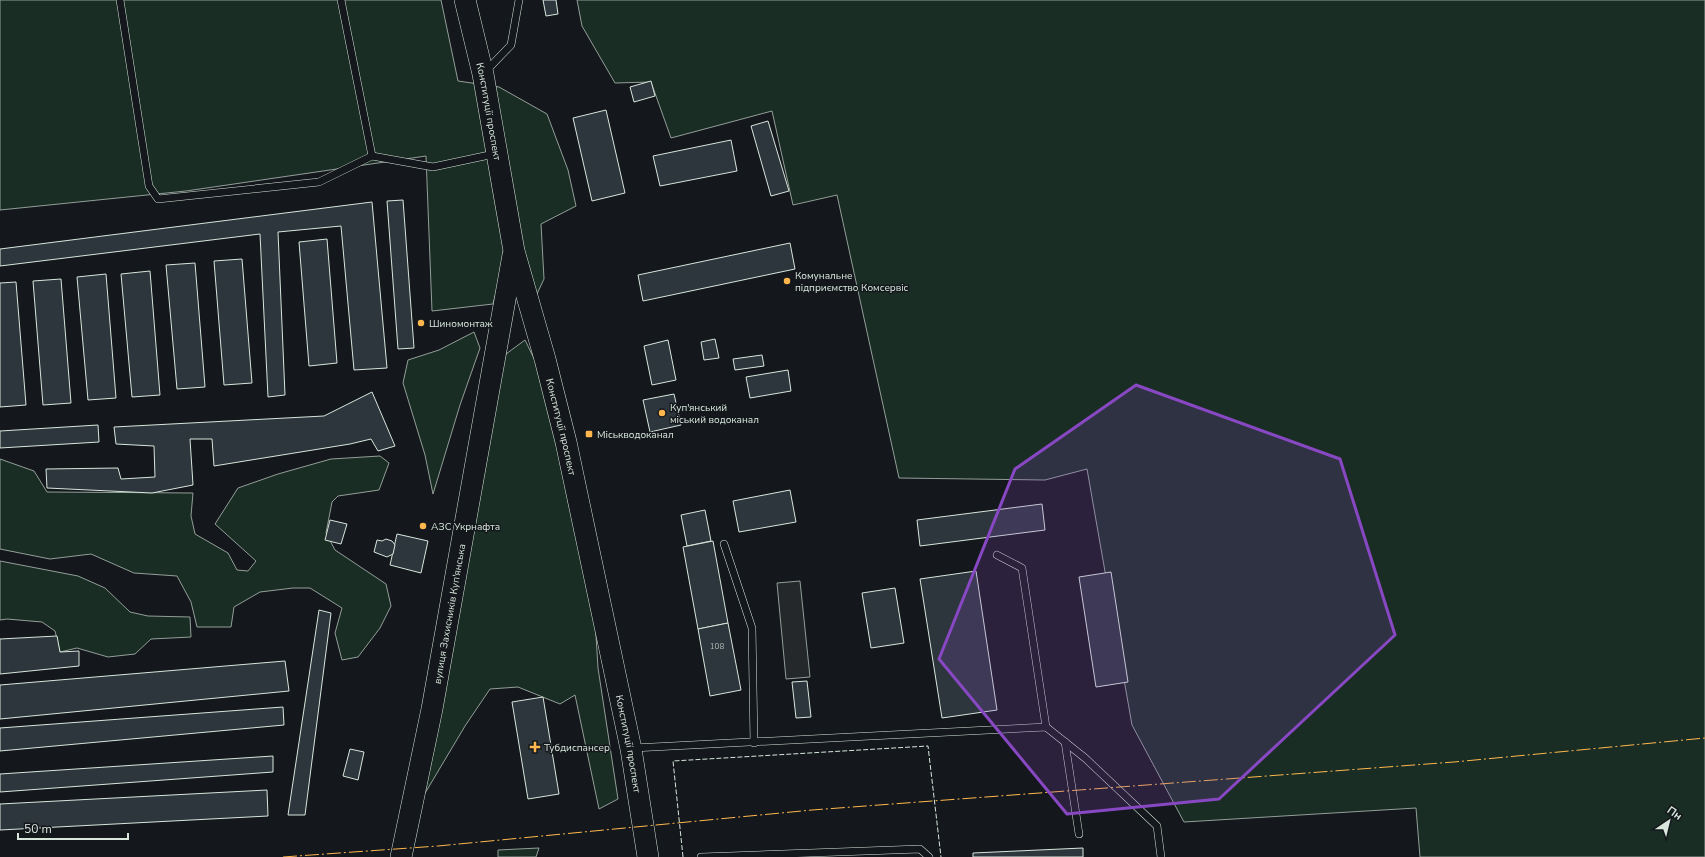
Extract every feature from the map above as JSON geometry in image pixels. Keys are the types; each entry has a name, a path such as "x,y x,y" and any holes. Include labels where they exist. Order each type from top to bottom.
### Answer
{"main road":[{"name":"Конституції проспект","path":"465,0 483,74 514,251 545,359 566,442 631,748 648,857"},
{"name":"вулиця Захисників Куп'янська","path":"401,857 432,709 514,251"}],"lane":[{"path":"120,0 149,186 158,199 320,182 372,156 433,167 496,153"},
{"path":"341,0 372,156"},
{"path":"483,74 511,45 519,0"},
{"path":"724,544 752,628 754,743"},
{"path":"997,555 1022,568 1046,727"},
{"path":"631,748 754,743 1046,727 1085,758 1157,826 1160,857"},
{"path":"1065,742 1079,834"},
{"path":"701,857 920,849 929,857"}],"highlighted area":[{"path":"1136,385 1340,459 1395,635 1219,799 1067,814 939,659 1015,469"}],"green space":[{"path":"0,0 441,0 458,81 499,87 547,114 568,170 576,206 541,224 544,279 536,296 503,265 493,304 432,311 426,156 186,191 0,210"},
{"path":"577,0 1705,0 1705,857 1420,857 1416,808 1184,822 1132,725 1087,469 1045,480 899,478 837,195 793,205 772,111 671,138 651,82 615,83 582,26"},
{"path":"474,332 480,348 460,405 433,494 425,455 403,383 408,360 439,350"},
{"path":"525,340 543,377 593,586 598,668 618,799 599,809 575,695 560,704 518,687 490,689 465,726 418,805 496,376 506,354"},
{"path":"380,456 389,463 379,490 338,496 332,502 326,533 335,550 386,584 391,606 380,628 358,657 342,660 335,633 342,608 310,588 293,588 260,592 234,607 231,627 197,627 191,602 177,576 134,573 91,554 50,559 0,549 0,459 34,471 47,492 193,493 191,516 195,534 228,553 237,570 248,571 256,561 215,524 238,488 278,474 331,459"},
{"path":"0,561 78,576 105,588 130,612 148,616 190,617 191,637 151,639 135,654 108,657 77,648 60,652 55,631 42,622 7,619 0,620"},
{"path":"539,848 536,857 498,857 498,850"}],"shaded area":[{"path":"800,581 810,677 786,679 777,583"}],"building":[{"path":"543,0 556,0 558,14 546,16"},
{"path":"651,81 655,96 634,102 630,87"},
{"path":"606,110 625,193 592,201 573,118"},
{"path":"768,121 789,191 771,196 751,126"},
{"path":"731,140 737,171 660,186 653,156"},
{"path":"403,200 414,348 398,349 387,201"},
{"path":"372,202 387,368 354,370 341,226 278,232 285,395 268,397 260,234 0,266 0,249"},
{"path":"327,239 337,363 309,366 299,242"},
{"path":"790,243 795,269 643,301 638,275"},
{"path":"242,259 252,383 224,385 214,261"},
{"path":"195,263 205,387 177,389 166,265"},
{"path":"150,271 160,395 132,397 121,274"},
{"path":"106,274 116,398 88,400 77,277"},
{"path":"61,279 71,403 43,405 33,281"},
{"path":"16,282 26,405 0,407 0,283"},
{"path":"715,339 719,358 704,360 701,342"},
{"path":"668,340 676,380 652,385 644,346"},
{"path":"762,355 764,366 735,370 733,359"},
{"path":"788,370 791,391 750,398 746,377"},
{"path":"372,392 395,446 378,451 371,439 350,444 214,466 212,439 190,439 193,485 152,493 47,488 46,469 118,468 121,479 155,477 154,446 116,444 114,427 324,416"},
{"name":"Куп'янський міський водоканал","path":"674,394 681,425 650,432 643,400"},
{"path":"98,425 99,442 0,448 0,431"},
{"path":"790,490 796,522 739,532 733,501"},
{"path":"1042,504 1045,530 920,546 917,520"},
{"path":"705,510 711,541 687,546 681,515"},
{"path":"330,520 347,524 341,544 325,540"},
{"path":"397,534 428,541 421,573 390,565"},
{"path":"386,539 392,541 395,545 393,554 387,557 374,552 377,540 382,541"},
{"path":"713,541 728,623 698,629 683,547"},
{"path":"976,571 997,710 942,718 920,579"},
{"path":"1111,572 1128,682 1096,687 1079,577"},
{"path":"895,588 904,643 871,648 862,593"},
{"path":"319,610 331,613 305,815 288,815"},
{"path":"728,623 741,690 710,696 698,629"},
{"path":"57,636 60,652 79,651 79,666 0,674 0,639"},
{"path":"285,661 289,691 0,719 0,685"},
{"path":"807,681 811,717 796,718 792,682"},
{"name":"Тубдиспансер","path":"543,697 559,794 528,799 512,702"},
{"path":"283,707 284,725 0,751 0,728"},
{"path":"350,749 364,752 358,780 343,776"},
{"path":"273,756 273,772 0,792 0,774"},
{"path":"267,790 268,816 0,830 0,804"},
{"path":"1083,848 1083,857 973,857 973,853"}],"fence":[{"path":"683,857 673,761 928,746 941,857"}],"power":[{"path":"283,857 438,846 812,810 1454,762 1705,738"}],"place":[{"name":"Комунальне пiдприємство Комсервiс","path":"787,281"},
{"name":"Шиномонтаж","path":"421,323"},
{"name":"Куп'янський міський водоканал","path":"662,413"},
{"name":"Міськводоканал","path":"589,434"},
{"name":"АЗС Укрнафта","path":"423,526"},
{"name":"Тубдиспансер","path":"535,747"}]}
